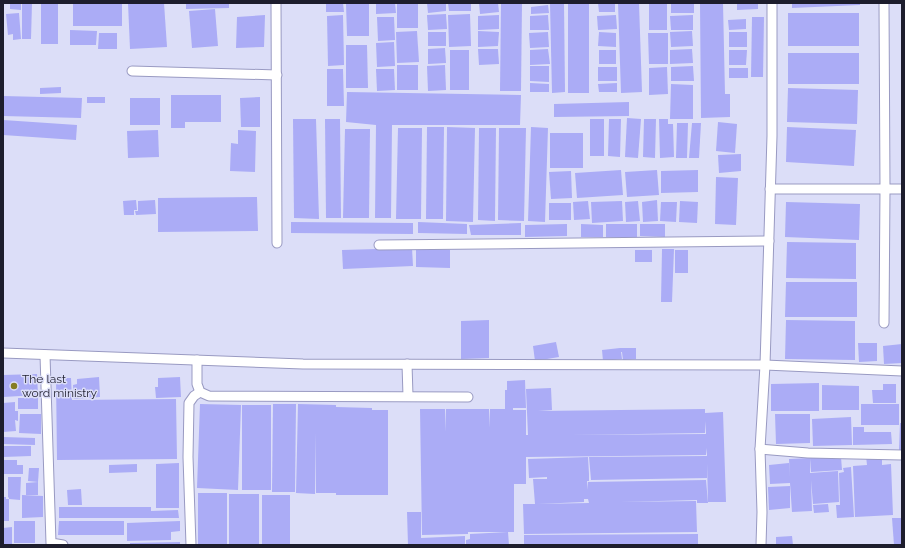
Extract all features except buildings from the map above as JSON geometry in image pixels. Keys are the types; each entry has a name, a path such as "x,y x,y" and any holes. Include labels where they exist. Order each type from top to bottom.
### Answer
{"lane":[{"path":"276,3 277,243"},
{"path":"761,545 762,512 760,450 765,365 772,136 772,3"},
{"path":"884,3 884,323"},
{"path":"132,70 276,75"},
{"path":"770,189 902,189"},
{"path":"379,245 769,241"},
{"path":"3,354 45,354 303,364 765,365 902,371"},
{"path":"45,354 51,543 64,545"},
{"path":"197,360 197,384 200,392 209,396 468,397"},
{"path":"407,364 408,396"},
{"path":"191,545 188,457 189,403 194,396 200,392"},
{"path":"760,450 808,453 902,455"}],"place":[{"name":"The last word ministry","path":"14,386"}]}
